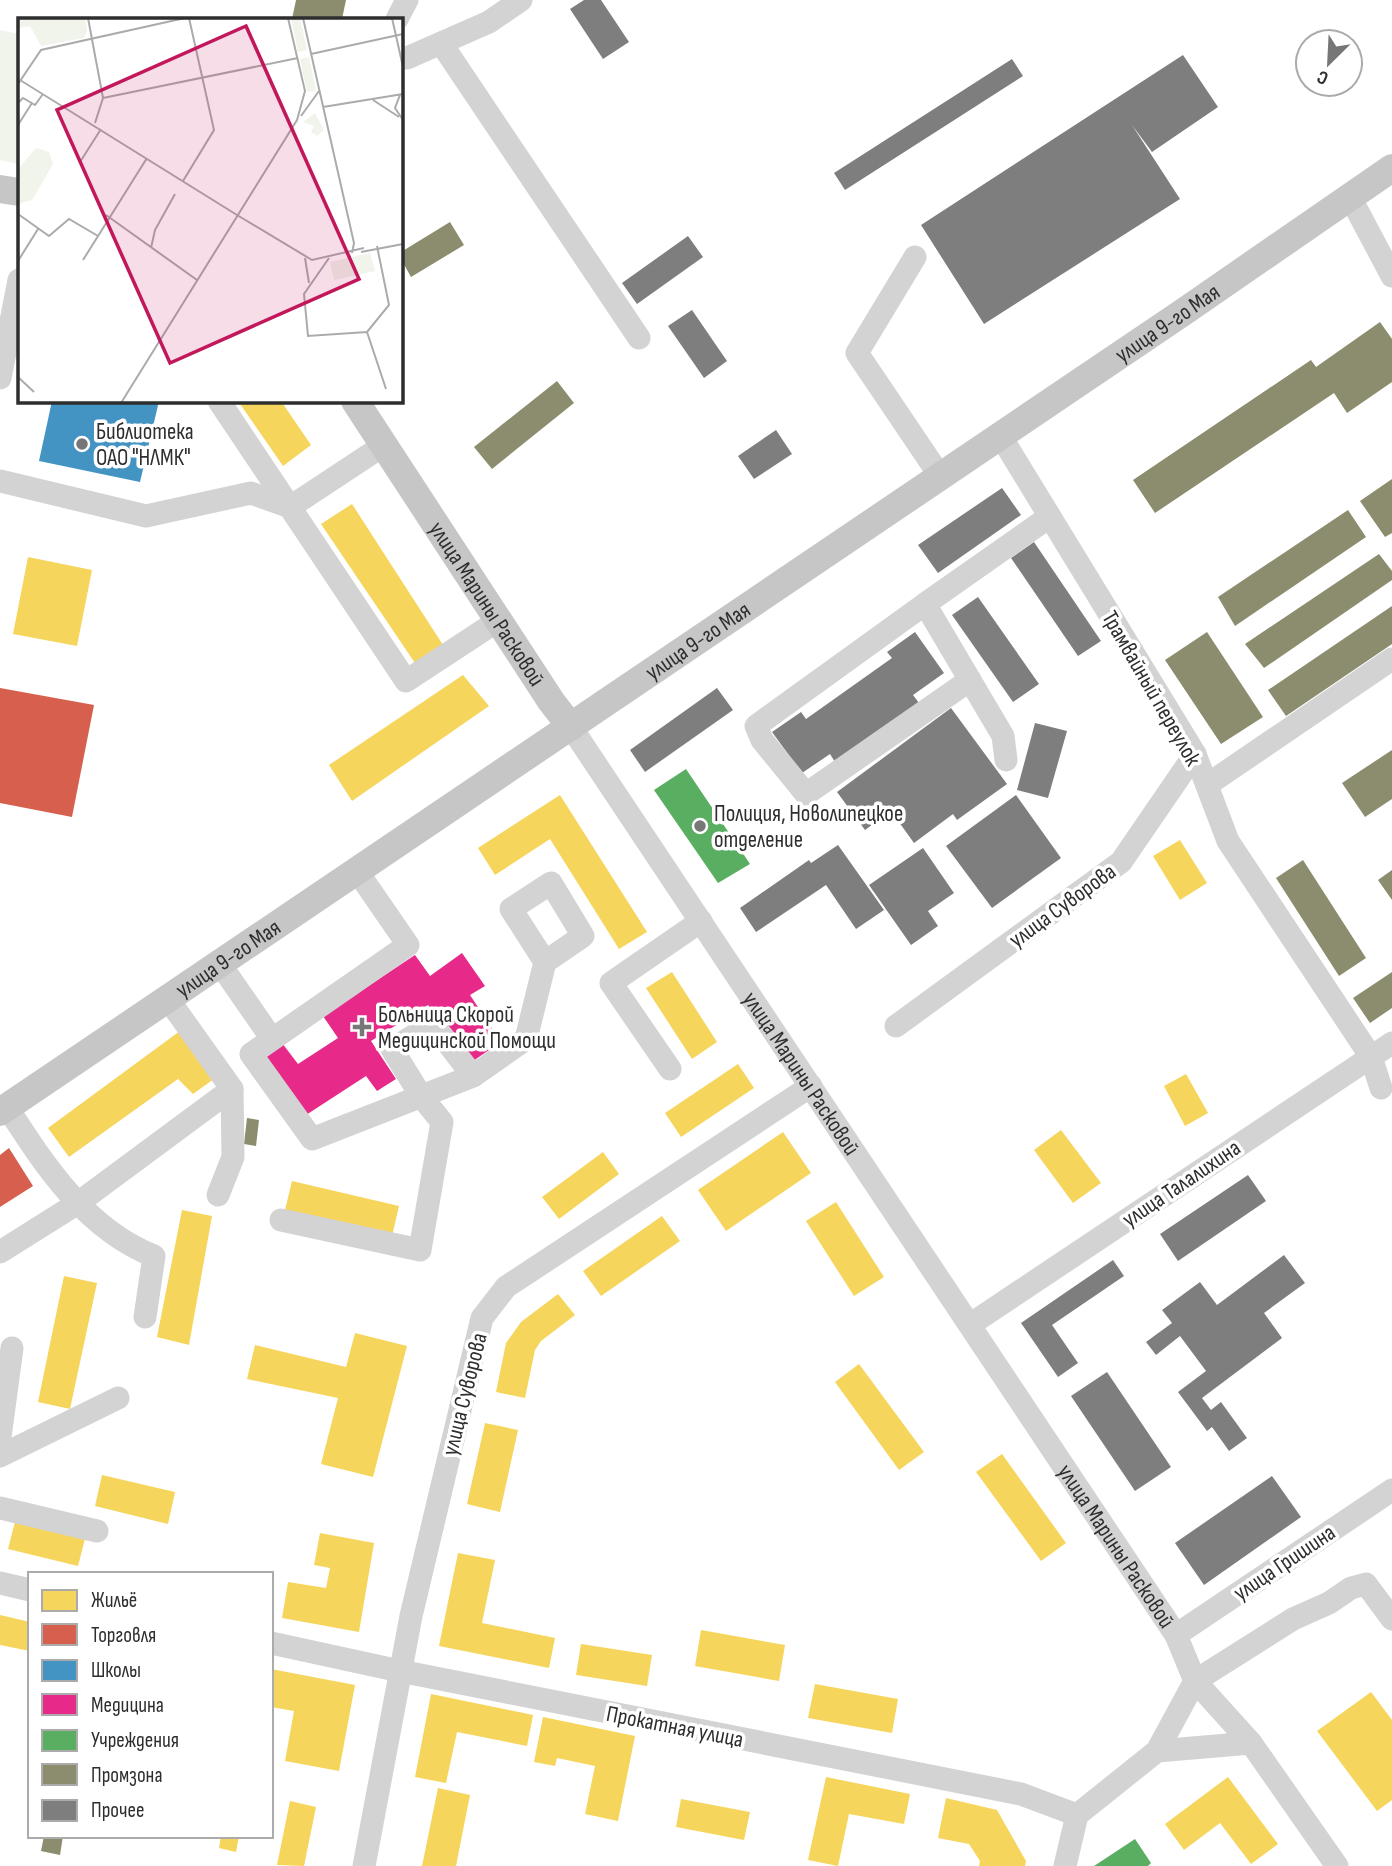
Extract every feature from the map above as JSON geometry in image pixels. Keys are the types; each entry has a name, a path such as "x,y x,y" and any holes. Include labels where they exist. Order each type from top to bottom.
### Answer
{"main road":[{"name":"улица 9-го Мая","path":"4,1110 1182,313 1392,167"},
{"path":"0,188 18,192"},
{"name":"улица Марины Расковой","path":"356,402 551,701 571,727"}],"street":[{"path":"398,18 407,0"},
{"path":"402,58 489,22 521,0"},
{"path":"441,43 639,338"},
{"path":"1350,197 1392,276"},
{"path":"915,257 857,353 940,476"},
{"path":"0,378 18,294"},
{"path":"220,402 407,681 499,620"},
{"name":"Трамвайный переулок","path":"1000,435 1195,754 1228,841 1371,1057 1381,1088"},
{"path":"290,507 384,445"},
{"path":"0,481 146,516 251,493 290,507"},
{"path":"970,680 806,794 762,740 756,726 1049,517"},
{"path":"925,604 1003,736 1006,760"},
{"path":"1206,785 1392,659"},
{"name":"улица Марины Расковой","path":"571,727 1176,1635 1195,1681 1251,1744 1337,1866"},
{"name":"улица Суворова","path":"896,1026 1121,862 1195,754"},
{"path":"357,871 408,945 251,1054 312,1139 472,1076 526,1040 545,962"},
{"path":"670,1069 611,983 701,921"},
{"path":"220,964 272,1039"},
{"path":"168,999 232,1089 233,1157 218,1195"},
{"path":"281,1220 420,1250 442,1122 421,1096 392,1049 433,1024 472,1076"},
{"name":"улица Талалихина","path":"971,1324 1392,1043"},
{"name":"улица Суворова","path":"364,1866 411,1616 482,1318 506,1287 810,1086"},
{"path":"0,1252 78,1203 232,1089"},
{"path":"4,1110 44,1165 87,1213 134,1248 155,1256 145,1317"},
{"path":"0,1437 12,1348"},
{"path":"0,1456 118,1398"},
{"name":"улица Гришина","path":"1176,1635 1392,1490"},
{"path":"0,1508 97,1531"},
{"path":"0,1583 28,1590"},
{"path":"1065,1866 1077,1815 1157,1751 1195,1681 1293,1619 1329,1603 1352,1588 1366,1584 1392,1619"},
{"name":"Прокатная улица","path":"273,1643 1021,1794 1077,1815"},
{"path":"1157,1751 1251,1744"}],"shaded area":[{"path":"0,30 18,34 18,164 0,160"}],"building: Жильё":[{"path":"239,402 282,402 311,445 283,466"},
{"path":"352,504 443,645 415,663 321,524"},
{"path":"28,557 92,570 77,646 13,634"},
{"path":"463,675 489,706 352,801 329,765"},
{"path":"560,795 647,932 619,949 550,839 495,875 478,848"},
{"path":"1180,840 1207,883 1180,900 1153,856"},
{"path":"672,972 717,1042 692,1059 646,988"},
{"path":"184,1028 218,1076 193,1094 178,1079 69,1157 48,1128"},
{"path":"738,1064 754,1088 681,1137 665,1113"},
{"path":"1186,1074 1208,1113 1185,1126 1164,1086"},
{"path":"1061,1130 1101,1183 1073,1203 1034,1150"},
{"path":"783,1132 811,1173 726,1231 698,1190"},
{"path":"603,1152 619,1174 559,1219 542,1197"},
{"path":"292,1181 399,1206 392,1236 285,1210"},
{"path":"836,1202 884,1277 854,1296 806,1221"},
{"path":"182,1210 212,1216 189,1345 157,1337"},
{"path":"662,1216 680,1241 601,1296 583,1271"},
{"path":"64,1276 97,1283 70,1409 38,1402"},
{"path":"558,1294 575,1315 541,1341 535,1350 525,1398 496,1392 506,1343 521,1322"},
{"path":"355,1333 407,1346 373,1477 321,1464 338,1398 247,1379 255,1345 346,1367"},
{"path":"859,1364 924,1452 899,1470 835,1382"},
{"path":"485,1423 518,1430 500,1512 467,1504"},
{"path":"1002,1454 1066,1543 1041,1561 976,1472"},
{"path":"102,1475 175,1492 168,1524 95,1506"},
{"path":"16,1518 86,1535 78,1566 8,1549"},
{"path":"320,1533 374,1543 359,1632 282,1618 288,1582 326,1588 330,1568 314,1565"},
{"path":"458,1553 495,1560 482,1623 555,1638 549,1668 439,1646"},
{"path":"0,1615 28,1622 28,1651 0,1645"},
{"path":"701,1630 785,1645 779,1681 695,1666"},
{"path":"581,1644 652,1655 647,1686 576,1675"},
{"path":"273,1669 355,1685 339,1771 285,1761 294,1711 273,1707"},
{"path":"815,1684 898,1699 892,1733 808,1718"},
{"path":"1371,1692 1392,1720 1392,1800 1377,1811 1317,1731"},
{"path":"431,1694 533,1715 527,1746 457,1732 446,1783 415,1777"},
{"path":"543,1717 635,1736 618,1821 585,1814 595,1766 557,1758 555,1766 534,1762"},
{"path":"826,1777 910,1794 904,1824 849,1814 838,1866 808,1860"},
{"path":"1228,1777 1278,1844 1251,1864 1220,1823 1184,1850 1165,1824"},
{"path":"438,1788 470,1795 456,1866 422,1866"},
{"path":"946,1798 997,1810 1026,1861 1025,1866 979,1866 980,1861 969,1844 938,1838"},
{"path":"681,1799 750,1812 744,1840 676,1827"},
{"path":"290,1801 316,1807 304,1866 277,1865"},
{"path":"221,1838 239,1838 236,1852 219,1848"}],"building: Торговля":[{"path":"0,688 94,705 72,817 0,803"},
{"path":"9,1148 33,1186 0,1207 0,1155"}],"building: Школы":[{"path":"52,402 159,402 140,482 39,461"}],"building: Медицина":[{"name":"Больница Скорой Медицинской Помощи","path":"462,953 485,986 470,995 501,1042 473,1061 428,1005 371,1041 396,1079 377,1091 366,1076 306,1115 264,1056 282,1043 298,1064 338,1038 323,1016 415,955 430,976"}],"building: Учреждения":[{"path":"686,769 750,864 718,883 654,790"},
{"path":"1135,1839 1151,1863 1148,1866 1094,1866"}],"building: Промзона":[{"path":"296,0 346,0 342,18 292,18"},
{"path":"450,222 464,245 411,277 402,261 402,251"},
{"path":"1380,322 1392,339 1392,382 1347,413 1334,393 1155,513 1133,480 1311,360 1316,367"},
{"path":"557,381 574,403 492,469 474,447"},
{"path":"1392,479 1392,533 1385,537 1360,501"},
{"path":"1348,510 1366,537 1235,626 1218,597"},
{"path":"1379,554 1392,571 1392,580 1264,668 1245,644"},
{"path":"1392,606 1392,644 1286,716 1268,690"},
{"path":"1207,632 1263,717 1221,744 1165,660"},
{"path":"1392,750 1392,799 1365,817 1342,783"},
{"path":"1303,860 1366,958 1339,976 1276,878"},
{"path":"1392,870 1392,900 1378,880"},
{"path":"1392,972 1392,1008 1370,1023 1353,998"},
{"path":"247,1118 259,1120 256,1146 244,1144"},
{"path":"44,1838 63,1838 60,1855 41,1851"}],"building: Прочее":[{"path":"584,0 601,0 629,42 603,59 570,9"},
{"path":"1183,55 1218,107 1152,152 1132,125 1180,199 984,324 921,225"},
{"path":"1012,59 1023,76 845,190 834,173"},
{"path":"688,236 703,257 637,304 622,283"},
{"path":"692,310 727,361 704,378 668,326"},
{"path":"776,430 792,454 754,479 738,456"},
{"path":"1002,488 1021,515 938,573 918,545"},
{"path":"1034,542 1101,641 1078,656 1011,558"},
{"path":"978,597 1039,684 1013,702 952,615"},
{"path":"915,632 944,673 913,695 919,703 835,762 830,754 802,773 772,732 801,712 806,719 892,658 887,652"},
{"path":"717,688 733,710 645,772 630,750"},
{"path":"951,708 1007,784 957,820 953,814 914,843 891,811 865,830 837,792"},
{"path":"1035,723 1067,731 1048,798 1017,790"},
{"path":"1016,795 1061,858 992,908 946,846"},
{"path":"838,845 884,910 856,929 826,885 756,932 740,908 809,860 811,863"},
{"path":"923,848 954,893 928,911 938,926 911,945 869,885"},
{"path":"1248,1175 1266,1201 1178,1261 1160,1234"},
{"path":"1284,1255 1305,1283 1264,1313 1282,1338 1202,1398 1211,1410 1221,1402 1247,1438 1229,1451 1212,1427 1207,1431 1178,1392 1206,1371 1180,1336 1156,1355 1146,1342 1172,1323 1162,1310 1200,1282 1217,1305"},
{"path":"1113,1260 1124,1276 1052,1325 1078,1363 1058,1377 1021,1323"},
{"path":"1107,1372 1171,1467 1135,1491 1071,1396"},
{"path":"1272,1476 1301,1517 1204,1585 1175,1543"}],"place":[{"name":"Библиотека ОАО \"НЛМК\"","path":"82,444"},
{"name":"Полиция, Новолипецкое отделение","path":"700,826"},
{"name":"Больница Скорой Медицинской Помощи","path":"362,1027"}]}
